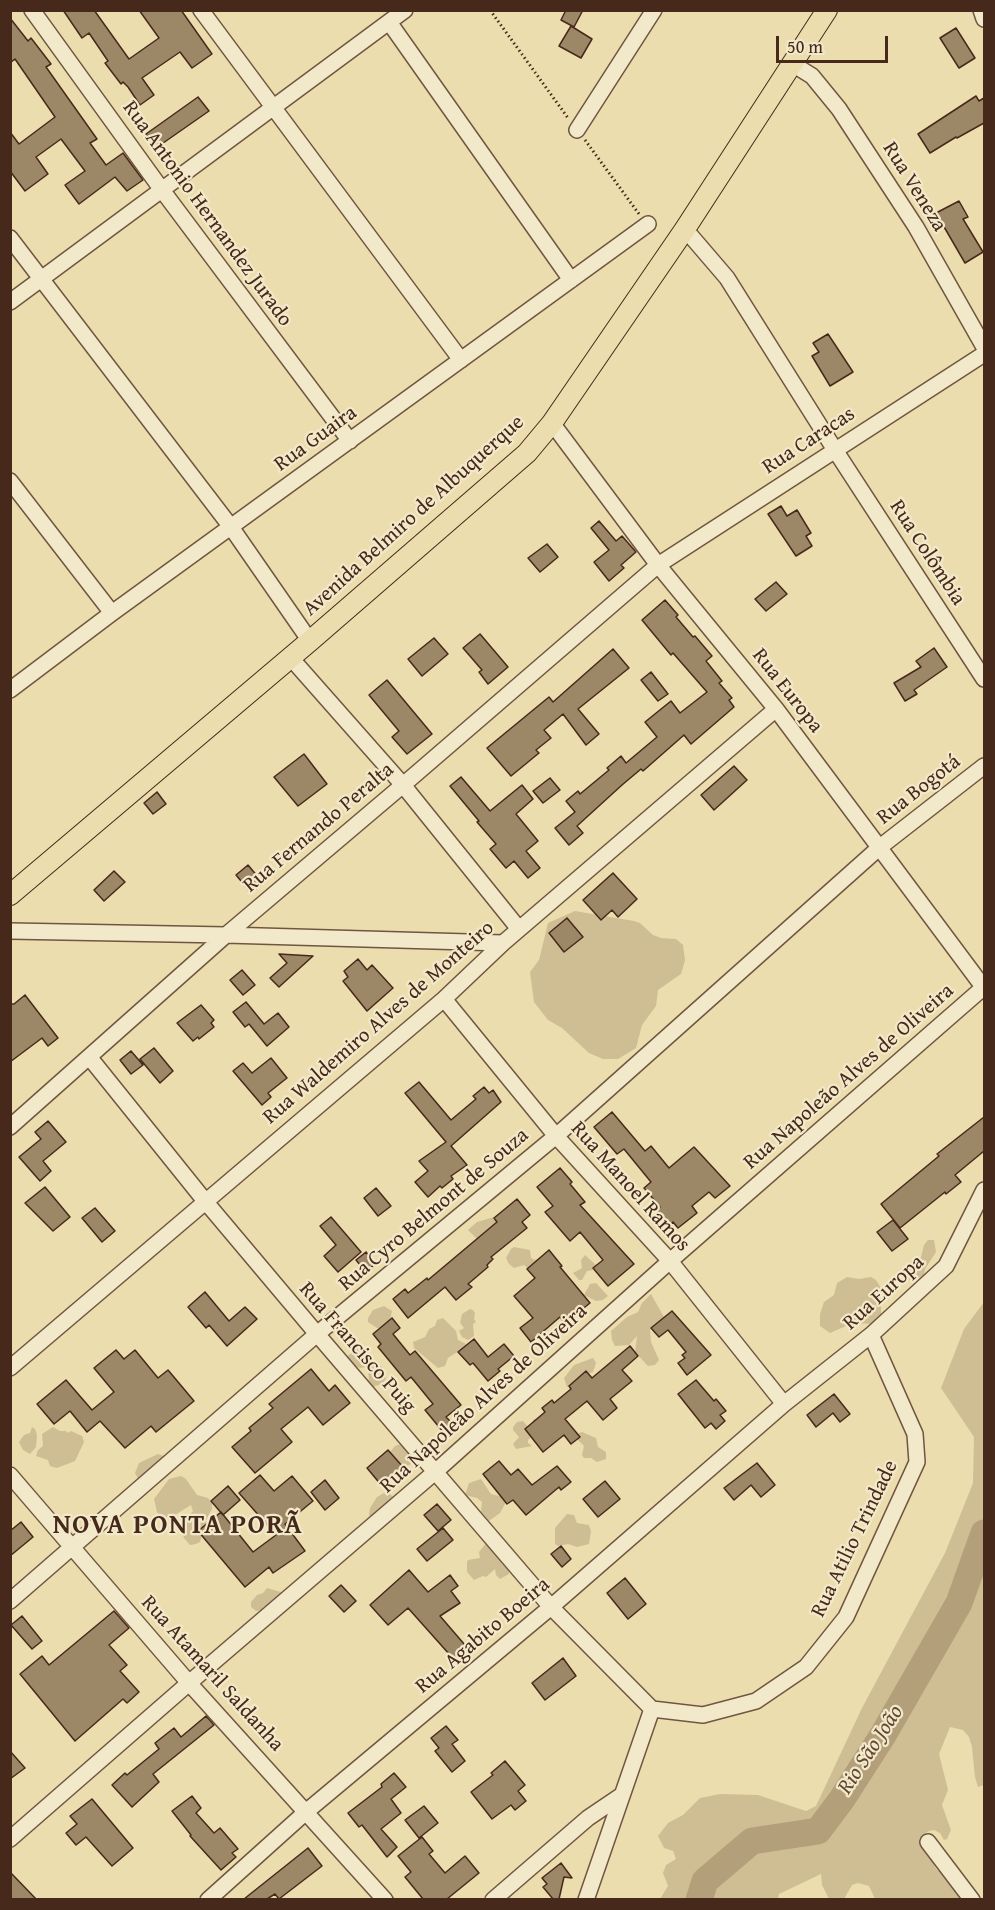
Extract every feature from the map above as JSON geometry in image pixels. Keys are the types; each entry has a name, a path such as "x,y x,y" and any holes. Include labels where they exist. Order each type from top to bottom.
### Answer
{"main road":[{"name":"Avenida Belmiro de Albuquerque","path":"10,895 310,641 527,453 552,423 685,229 827,10"}],"street":[{"name":"Rua Antonio Hernandez Jurado","path":"32,10 162,190 350,441"},
{"path":"201,10 461,360"},
{"path":"10,302 405,10"},
{"path":"577,130 654,10"},
{"path":"981,10 984,19"},
{"path":"389,22 571,280"},
{"name":"Rua Veneza","path":"791,63 812,76 839,109 916,226 984,347"},
{"name":"Rua Guaira","path":"10,690 112,613 648,224"},
{"name":"Rua Colômbia","path":"685,229 727,278 835,450 984,679"},
{"path":"10,238 231,527 310,641"},
{"name":"Rua Caracas","path":"658,565 984,354"},
{"name":"Rua Europa","path":"552,423 658,565 776,709 984,987"},
{"path":"10,481 112,613"},
{"name":"Rua Fernando Peralta","path":"10,1127 226,935 658,565"},
{"path":"290,657 403,785 519,929"},
{"name":"Rua Waldemiro Alves de Monteiro","path":"10,1368 444,999 502,943 776,709"},
{"name":"Rua Bogotá","path":"880,847 984,766"},
{"name":"Rua Cyro Belmont de Souza","path":"10,1601 317,1334 556,1136 880,847"},
{"path":"10,931 502,943"},
{"name":"Rua Napoleão Alves de Oliveira","path":"10,1839 435,1472 670,1261 984,987"},
{"name":"Rua Manoel Ramos","path":"444,999 556,1136 670,1261 784,1404"},
{"name":"Rua Francisco Puig","path":"90,1058 205,1201 551,1607 652,1709"},
{"name":"Rua Europa","path":"784,1404 871,1335 946,1266 984,1191"},
{"name":"Rua Atilio Trindade","path":"652,1709 703,1715 756,1701 806,1667 846,1617 917,1462 915,1434 871,1335"},
{"name":"Rua Agabito Boeira","path":"208,1899 307,1811 551,1607 784,1404"},
{"name":"Rua Atamaril Saldanha","path":"10,1475 189,1683 386,1899"},
{"path":"586,1899 652,1709"},
{"path":"493,1899 588,1818 622,1795"},
{"path":"928,1842 972,1899"}],"shaded area":[{"path":"575,911 634,921 640,923 653,935 676,939 683,945 685,960 681,974 658,990 656,1006 642,1025 636,1048 618,1059 603,1059 589,1053 562,1028 548,1020 534,1002 530,972 539,960 548,923"},
{"path":"494,1217 498,1221 477,1239 468,1230 477,1222"},
{"path":"928,1240 934,1240 936,1252 925,1269 924,1275 912,1281 906,1278 907,1266 911,1261 921,1257"},
{"path":"514,1247 530,1250 531,1258 535,1260 543,1256 530,1270 524,1265 514,1268 506,1258"},
{"path":"585,1255 596,1265 593,1270 587,1271 582,1280 579,1280 573,1273 582,1268 581,1260"},
{"path":"847,1277 859,1279 871,1277 876,1280 881,1288 881,1314 873,1324 853,1323 830,1333 820,1326 820,1314 824,1302 834,1295 837,1283"},
{"path":"596,1283 608,1296 603,1300 596,1301 584,1295 590,1284"},
{"path":"651,1294 664,1317 650,1330 651,1342 659,1360 655,1365 648,1366 635,1352 637,1336 629,1345 615,1346 611,1331 627,1317 638,1312 642,1303"},
{"path":"984,1302 984,1785 978,1787 969,1737 963,1730 950,1727 939,1754 948,1790 942,1805 951,1830 947,1839 944,1840 940,1833 934,1830 921,1836 936,1869 955,1883 968,1899 875,1899 869,1886 858,1883 852,1885 844,1899 829,1899 822,1885 821,1874 779,1894 778,1899 660,1899 668,1886 663,1873 666,1865 676,1859 673,1851 664,1848 658,1836 668,1823 683,1815 700,1798 720,1794 758,1795 806,1811 816,1806 862,1708 945,1553 973,1483 974,1437 941,1388 964,1329"},
{"path":"384,1306 392,1311 390,1320 377,1328 368,1322 368,1318 373,1310"},
{"path":"470,1309 475,1313 476,1322 473,1324 474,1336 468,1340 462,1337 459,1331 464,1328 460,1323 462,1314"},
{"path":"443,1318 456,1331 458,1340 466,1344 448,1358 445,1366 438,1368 414,1348 413,1342 425,1337 429,1329 435,1326 437,1320"},
{"path":"357,1349 371,1356 370,1359 382,1367 386,1379 382,1384 372,1387 369,1382 368,1369 349,1363 346,1357"},
{"path":"593,1358 596,1363 593,1372 584,1375 573,1387 567,1387 564,1378 574,1365"},
{"path":"534,1419 538,1419 535,1433 528,1440 532,1446 516,1449 513,1444 519,1437 513,1427 517,1422 523,1421 529,1428"},
{"path":"32,1427 37,1435 36,1447 30,1454 23,1450 19,1442 24,1435 30,1433"},
{"path":"53,1427 82,1436 84,1442 75,1461 57,1468 50,1466 48,1460 36,1456 38,1450 43,1446 42,1434"},
{"path":"582,1432 596,1438 598,1447 606,1452 606,1459 597,1462 591,1458 584,1458 582,1455 584,1446 577,1439 579,1433"},
{"path":"404,1443 409,1454 416,1461 404,1468 398,1466 389,1453 395,1446"},
{"path":"158,1454 167,1457 139,1481 135,1473 139,1463"},
{"path":"181,1476 186,1479 197,1495 208,1498 212,1503 212,1509 206,1520 206,1530 200,1542 196,1544 190,1545 182,1531 182,1523 193,1511 191,1505 170,1518 160,1516 154,1499 169,1479"},
{"path":"481,1479 491,1494 503,1497 506,1502 500,1513 489,1521 481,1511 482,1502 465,1495 469,1483"},
{"path":"384,1493 390,1494 395,1499 373,1520 369,1515 370,1508 377,1497"},
{"path":"567,1514 574,1515 577,1523 589,1525 591,1531 589,1544 577,1547 555,1544 555,1528"},
{"path":"487,1542 503,1557 501,1563 509,1568 509,1574 500,1579 495,1569 486,1577 474,1580 467,1572 467,1562 480,1558 479,1552"},
{"path":"267,1588 284,1593 269,1608 264,1606 262,1610 256,1611 251,1607 251,1602"}],"building":[{"path":"63,10 94,10 129,59 159,38 139,10 181,10 212,54 192,68 180,52 142,78 154,95 140,105 128,87 123,82 121,84 105,63 108,61 89,33 82,38"},
{"path":"566,10 583,10 574,27 561,20"},
{"path":"10,18 28,41 31,38 51,64 46,67 97,139 90,143 106,165 123,153 143,180 127,191 115,177 79,204 65,185 85,171 61,139 36,157 48,174 25,191 10,171 10,132 19,144 55,117 15,59 10,63"},
{"path":"571,26 592,39 581,58 559,46"},
{"path":"956,28 975,58 959,68 940,38"},
{"path":"976,96 979,101 984,98 984,123 930,153 918,134"},
{"path":"198,97 209,111 156,148 146,134"},
{"path":"959,201 968,217 963,219 983,252 965,263 936,213"},
{"path":"828,334 853,372 830,386 812,356 819,352 813,343"},
{"path":"781,506 787,516 797,510 811,533 806,536 812,546 796,556 768,514"},
{"path":"599,521 616,541 622,536 636,552 621,565 624,568 609,581 594,562 609,550 591,528"},
{"path":"547,544 558,557 540,572 528,558"},
{"path":"776,582 787,594 766,611 755,599"},
{"path":"665,600 678,615 676,617 712,656 706,661 722,681 719,683 732,698 729,700 734,707 691,744 684,735 643,771 641,769 577,826 583,833 569,845 555,828 575,812 566,801 578,791 580,794 609,770 607,768 621,756 626,763 657,737 645,722 671,701 680,713 707,692 673,653 671,655 642,620"},
{"path":"480,634 508,667 488,684 479,672 482,670 463,648"},
{"path":"434,638 448,654 422,676 408,659"},
{"path":"934,648 947,667 914,690 917,694 905,701 894,683 921,667 916,661"},
{"path":"613,649 629,668 578,709 599,734 586,745 563,714 544,730 551,738 536,750 539,753 511,776 487,748 549,697 553,702"},
{"path":"651,672 668,694 658,701 641,680"},
{"path":"387,680 432,734 407,754 392,737 399,731 369,695"},
{"path":"304,754 327,784 298,806 274,777"},
{"path":"734,766 747,780 714,810 701,795"},
{"path":"461,777 490,811 522,785 533,799 516,814 538,841 526,851 540,868 528,878 514,861 506,868 490,849 496,844 450,786"},
{"path":"550,778 560,790 543,803 533,791"},
{"path":"157,792 166,804 153,814 144,803"},
{"path":"248,865 263,883 251,893 236,875"},
{"path":"114,871 125,882 104,901 94,890"},
{"path":"613,873 637,899 618,917 612,910 601,920 583,900"},
{"path":"567,918 583,937 564,952 549,933"},
{"path":"279,954 313,956 279,987 270,978 287,963"},
{"path":"358,959 367,970 372,965 393,988 367,1011 343,981 348,977 344,971"},
{"path":"242,970 255,985 243,995 230,980"},
{"path":"25,995 58,1038 48,1046 42,1038 10,1062 10,1004 14,1004"},
{"path":"246,1002 264,1024 278,1013 289,1027 267,1046 249,1024 245,1027 233,1012"},
{"path":"201,1005 214,1020 211,1023 214,1027 193,1041 177,1023"},
{"path":"154,1048 173,1071 160,1083 140,1059"},
{"path":"131,1051 143,1065 131,1074 120,1060"},
{"path":"271,1058 287,1078 268,1093 271,1097 262,1105 233,1071 243,1063 252,1073"},
{"path":"419,1082 451,1120 476,1099 473,1096 484,1087 489,1093 493,1090 501,1102 451,1146 467,1165 451,1176 453,1179 442,1188 440,1186 428,1197 415,1182 428,1171 419,1161 446,1142 405,1093"},
{"path":"612,1112 645,1151 651,1146 669,1168 694,1147 730,1186 715,1198 709,1192 692,1206 697,1213 678,1228 673,1222 668,1226 656,1210 660,1207 644,1188 651,1182 624,1149 617,1154 594,1127"},
{"path":"984,1117 984,1151 955,1175 961,1182 900,1228 881,1204 939,1156 937,1154"},
{"path":"48,1121 66,1142 43,1161 51,1171 40,1181 19,1157 41,1139 35,1132"},
{"path":"560,1168 585,1202 580,1205 634,1264 608,1286 593,1268 603,1260 580,1232 570,1241 545,1212 553,1206 537,1187"},
{"path":"45,1187 70,1217 53,1231 25,1203"},
{"path":"376,1188 391,1206 378,1216 364,1198"},
{"path":"517,1199 530,1215 522,1222 527,1228 491,1257 493,1259 487,1265 488,1267 468,1284 472,1287 456,1300 445,1287 408,1318 393,1299 405,1289 408,1293 427,1278 428,1280 497,1222 494,1218"},
{"path":"95,1208 115,1231 102,1242 82,1218"},
{"path":"331,1217 361,1252 338,1272 324,1256 336,1245 320,1226"},
{"path":"893,1220 908,1239 892,1251 877,1232"},
{"path":"549,1250 590,1303 565,1323 560,1317 531,1342 520,1328 533,1318 514,1296 535,1278 527,1269"},
{"path":"366,1252 375,1264 366,1272 356,1260"},
{"path":"205,1292 229,1321 245,1307 257,1319 227,1346 209,1325 206,1328 188,1307"},
{"path":"672,1311 711,1355 687,1375 678,1363 685,1358 682,1355 686,1352 668,1330 659,1337 651,1328"},
{"path":"392,1318 400,1328 393,1334 410,1355 415,1351 461,1405 446,1417 454,1425 444,1433 425,1410 433,1404 411,1377 406,1381 378,1347 381,1344 373,1334"},
{"path":"474,1339 488,1357 504,1344 514,1356 488,1381 473,1363 470,1365 458,1352"},
{"path":"630,1346 638,1356 622,1370 632,1381 610,1399 617,1408 603,1420 587,1401 565,1419 580,1437 571,1444 564,1435 543,1452 525,1429 545,1412 542,1408 552,1400 554,1403 571,1389 569,1386 586,1371 592,1378"},
{"path":"116,1350 124,1359 135,1350 158,1378 168,1370 194,1401 156,1432 151,1426 125,1448 100,1421 87,1432 70,1411 54,1424 37,1404 66,1380 92,1410 114,1392 94,1368"},
{"path":"311,1369 329,1391 335,1385 350,1403 323,1425 308,1407 281,1429 292,1442 255,1473 232,1447 251,1431 249,1428 273,1408 269,1404"},
{"path":"696,1380 726,1411 720,1415 725,1421 716,1429 711,1423 705,1428 678,1394"},
{"path":"834,1394 850,1414 840,1422 833,1413 816,1427 807,1415"},
{"path":"388,1450 403,1467 382,1486 367,1468"},
{"path":"499,1461 511,1475 518,1469 532,1485 557,1466 571,1482 561,1490 559,1487 526,1515 513,1500 507,1504 483,1474"},
{"path":"757,1463 775,1485 761,1497 751,1485 734,1500 724,1488"},
{"path":"260,1475 274,1491 292,1476 313,1501 285,1524 305,1551 273,1573 269,1567 245,1587 198,1531 221,1512 253,1552 276,1535 239,1493"},
{"path":"325,1480 339,1498 325,1510 311,1492"},
{"path":"605,1481 620,1499 598,1517 583,1499"},
{"path":"228,1486 240,1500 223,1515 211,1501"},
{"path":"437,1504 451,1520 438,1531 424,1515"},
{"path":"21,1522 33,1537 10,1556 10,1531"},
{"path":"443,1528 453,1540 427,1561 417,1549"},
{"path":"561,1546 571,1559 562,1567 551,1554"},
{"path":"409,1570 428,1592 450,1575 458,1586 451,1591 460,1603 440,1616 471,1652 458,1664 408,1608 388,1625 370,1605"},
{"path":"625,1578 646,1604 628,1619 607,1593"},
{"path":"341,1585 356,1601 344,1612 329,1596"},
{"path":"114,1611 129,1628 109,1645 127,1665 120,1671 139,1692 127,1703 123,1699 75,1741 20,1674 42,1656 49,1665"},
{"path":"22,1616 42,1641 32,1649 11,1625"},
{"path":"563,1658 576,1676 545,1700 532,1683"},
{"path":"206,1716 214,1725 153,1774 159,1782 132,1807 112,1785 159,1749 155,1743 174,1728 181,1737"},
{"path":"446,1726 458,1740 452,1744 465,1761 452,1772 435,1751 439,1748 431,1738"},
{"path":"10,1751 25,1768 10,1779"},
{"path":"505,1761 525,1785 518,1791 526,1801 515,1810 511,1805 492,1819 471,1792 493,1775 491,1773"},
{"path":"394,1773 406,1787 391,1799 401,1813 381,1829 397,1847 387,1857 362,1825 359,1827 348,1813 382,1787 381,1784"},
{"path":"192,1796 201,1808 196,1813 214,1833 220,1828 238,1849 232,1853 236,1857 221,1870 190,1836 172,1811"},
{"path":"92,1799 133,1848 112,1866 86,1837 76,1845 66,1833 77,1824 70,1816"},
{"path":"424,1806 438,1823 419,1838 405,1820"},
{"path":"422,1837 433,1851 429,1854 445,1873 465,1856 479,1873 447,1899 423,1899 405,1877 411,1872 398,1856"},
{"path":"308,1848 322,1866 279,1899 275,1894 267,1899 244,1899"},
{"path":"561,1863 572,1878 564,1877 559,1899 553,1899 543,1887 547,1884 542,1878"},
{"path":"10,1872 36,1899 10,1899"}],"waterway":[{"name":"Rio São João","path":"699,1900 705,1881 752,1841 818,1831 842,1799 883,1735 959,1603 984,1533"}],"district":[{"name":"NOVA PONTA PORÃ","path":"178,1526"}]}
